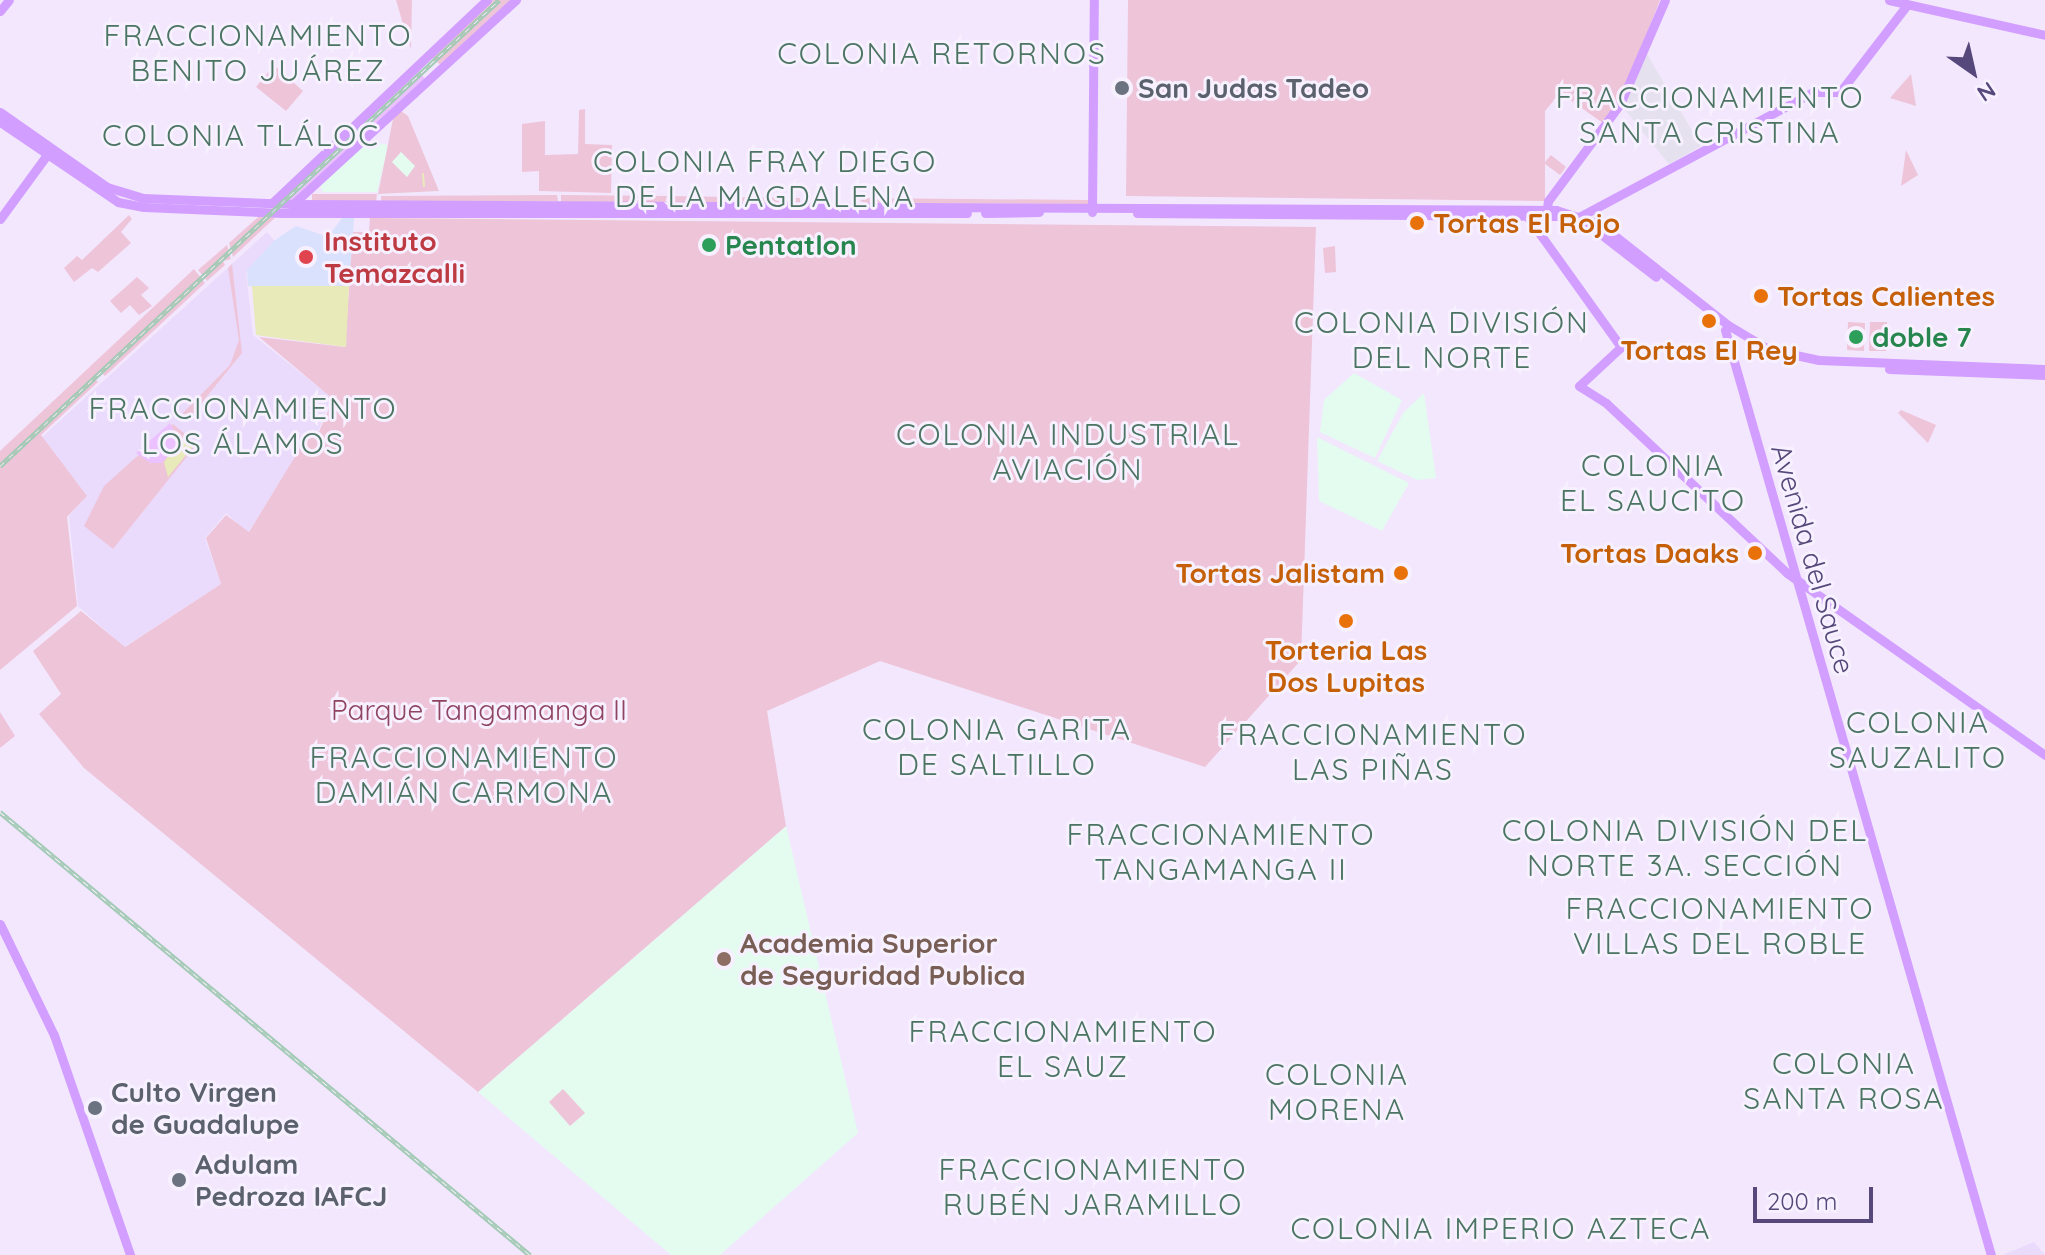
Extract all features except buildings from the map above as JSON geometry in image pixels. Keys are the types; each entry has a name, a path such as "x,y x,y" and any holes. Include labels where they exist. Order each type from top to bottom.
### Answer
{"main road":[{"path":"0,11 9,0"},
{"path":"268,207 487,0"},
{"path":"283,213 516,0"},
{"path":"1092,209 1094,0"},
{"path":"1535,228 1620,104 1665,0"},
{"path":"1889,0 2045,35"},
{"path":"1568,218 1584,216 1821,89 1840,92 1907,5"},
{"path":"0,112 50,151"},
{"path":"0,122 118,194 268,207 294,204 864,205 1092,209"},
{"path":"0,219 50,151"},
{"path":"310,189 312,204"},
{"path":"853,197 864,205"},
{"path":"268,207 283,213 1287,206 1584,216 1728,330"},
{"path":"1287,206 1313,208 1319,217"},
{"path":"1123,209 1319,217 1412,211"},
{"path":"1525,212 1621,347 1579,386 1606,403 1756,547 2045,755"},
{"path":"1276,214 1298,222"},
{"path":"1544,214 1568,218 1594,229 1728,330 1784,359 2045,375"},
{"name":"Avenida del Sauce","path":"1728,330 1794,575 1991,1255"},
{"path":"1877,365 2045,369"},
{"path":"0,924 54,1035 130,1255"}],"shaded area":[{"path":"1644,49 1701,146 1669,164 1620,104"},
{"path":"401,111 439,191 378,194 384,160 377,192 323,192 320,185 368,141 388,145 393,119"},
{"name":"Instituto Temazcalli","path":"342,218 354,218 350,286 248,286 247,270 275,240 296,226 328,237"},
{"path":"267,232 276,242 246,272 253,335 331,397 317,435 310,433 248,533 226,513 205,538 221,584 124,647 78,606 69,516 87,496 41,438"},
{"path":"252,286 349,286 346,347 256,335"},
{"path":"1354,373 1402,400 1375,458 1320,432 1324,400"},
{"path":"1424,393 1436,478 1417,480 1377,461 1403,413"},
{"path":"1317,437 1409,483 1382,531 1319,501"},
{"path":"189,439 195,444 168,477 164,462 179,442"},
{"name":"Academia Superior de Seguridad Publica","path":"786,826 858,1133 720,1255 671,1255 478,1092"},
{"path":"2034,1242 2045,1255 2003,1255"}],"green space":[{"path":"396,0 412,0 411,49 405,31"},
{"path":"488,0 514,0 441,65 434,60 429,54"},
{"path":"1128,0 1660,0 1621,99 1603,123 1560,93 1545,111 1545,162 1551,155 1566,167 1560,175 1545,164 1545,201 1126,196"},
{"path":"274,65 303,91 286,111 256,87"},
{"path":"1911,74 1916,106 1890,98"},
{"path":"585,109 585,144 612,145 611,193 539,191 539,171 522,172 522,124 545,121 545,155 578,154 579,110"},
{"path":"401,111 408,116 439,191 378,194 393,119","holes":["401,152 415,166 407,177 392,162"]},
{"path":"1906,150 1918,175 1901,186"},
{"path":"312,194 377,194 376,202 312,201"},
{"path":"557,195 558,201 381,204 381,196"},
{"path":"561,195 667,196 665,203 561,202"},
{"path":"668,196 800,198 800,203 668,203"},
{"path":"857,198 1090,200 1090,204 864,203"},
{"path":"264,212 279,214 233,257 229,243"},
{"path":"129,215 132,219 121,232 131,243 98,272 92,268 74,282 64,268 77,256 82,260"},
{"name":"Parque Tangamanga II","path":"370,218 1316,227 1301,660 1205,767 880,661 767,711 786,826 478,1092 84,768 39,714 61,694 33,651 81,611 125,647 221,584 206,538 226,515 249,532 310,432 318,434 333,399 259,337 345,347 353,232 369,232"},
{"path":"227,245 231,259 223,261 225,265 207,281 198,270"},
{"path":"1335,246 1336,272 1325,273 1323,248"},
{"path":"232,264 242,353 187,421 178,418 230,365 239,340 228,268"},
{"path":"194,269 205,283 105,376 101,372 95,379 98,382 41,435 87,496 67,517 77,606 0,670 0,451"},
{"path":"137,277 149,288 141,295 152,306 139,315 130,305 121,313 110,301"},
{"name":"doble 7","path":"1848,322 1865,323 1864,351 1847,350"},
{"path":"1870,322 1887,322 1886,351 1869,351"},
{"path":"1901,410 1936,425 1928,443 1898,413"},
{"path":"173,424 197,444 113,549 84,526 104,486"},
{"path":"0,712 15,736 0,748"},
{"path":"563,1089 585,1113 570,1126 549,1102"}],"sand":[{"path":"415,66 425,79 294,202 276,200"},
{"path":"170,423 179,442 162,463 150,463 136,453"}],"waterway":[{"path":"423,174 424,186"}],"railway":[{"path":"0,466 499,0"},
{"path":"0,812 530,1255"}],"place":[{"name":"San Judas Tadeo","path":"1122,88"},
{"name":"Tortas El Rojo","path":"1417,223"},
{"name":"Pentatlon","path":"709,245"},
{"name":"Instituto Temazcalli","path":"306,257"},
{"name":"Tortas Calientes","path":"1761,296"},
{"name":"Tortas El Rey","path":"1709,321"},
{"name":"doble 7","path":"1856,337"},
{"name":"Tortas Daaks","path":"1755,553"},
{"name":"Tortas Jalistam","path":"1401,573"},
{"name":"Torteria Las Dos Lupitas","path":"1346,621"},
{"name":"Academia Superior de Seguridad Publica","path":"724,959"},
{"name":"Culto Virgen de Guadalupe","path":"95,1108"},
{"name":"Adulam Pedroza IAFCJ","path":"179,1180"}],"district":[{"name":"FRACCIONAMIENTO BENITO JUÁREZ","path":"258,52"},
{"name":"COLONIA RETORNOS","path":"942,53"},
{"name":"FRACCIONAMIENTO SANTA CRISTINA","path":"1710,114"},
{"name":"COLONIA TLÁLOC","path":"241,135"},
{"name":"COLONIA FRAY DIEGO DE LA MAGDALENA","path":"765,178"},
{"name":"COLONIA DIVISIÓN DEL NORTE","path":"1442,339"},
{"name":"FRACCIONAMIENTO LOS ÁLAMOS","path":"243,425"},
{"name":"COLONIA INDUSTRIAL AVIACIÓN","path":"1068,451"},
{"name":"COLONIA EL SAUCITO","path":"1653,482"},
{"name":"COLONIA SAUZALITO","path":"1918,739"},
{"name":"COLONIA GARITA DE SALTILLO","path":"997,746"},
{"name":"FRACCIONAMIENTO LAS PIÑAS","path":"1373,751"},
{"name":"FRACCIONAMIENTO DAMIÁN CARMONA","path":"464,774"},
{"name":"COLONIA DIVISIÓN DEL NORTE 3A. SECCIÓN","path":"1685,847"},
{"name":"FRACCIONAMIENTO TANGAMANGA II","path":"1221,851"},
{"name":"FRACCIONAMIENTO VILLAS DEL ROBLE","path":"1720,925"},
{"name":"FRACCIONAMIENTO EL SAUZ","path":"1063,1048"},
{"name":"COLONIA SANTA ROSA","path":"1844,1080"},
{"name":"COLONIA MORENA","path":"1337,1091"},
{"name":"FRACCIONAMIENTO RUBÉN JARAMILLO","path":"1093,1186"},
{"name":"COLONIA IMPERIO AZTECA","path":"1501,1228"}]}
